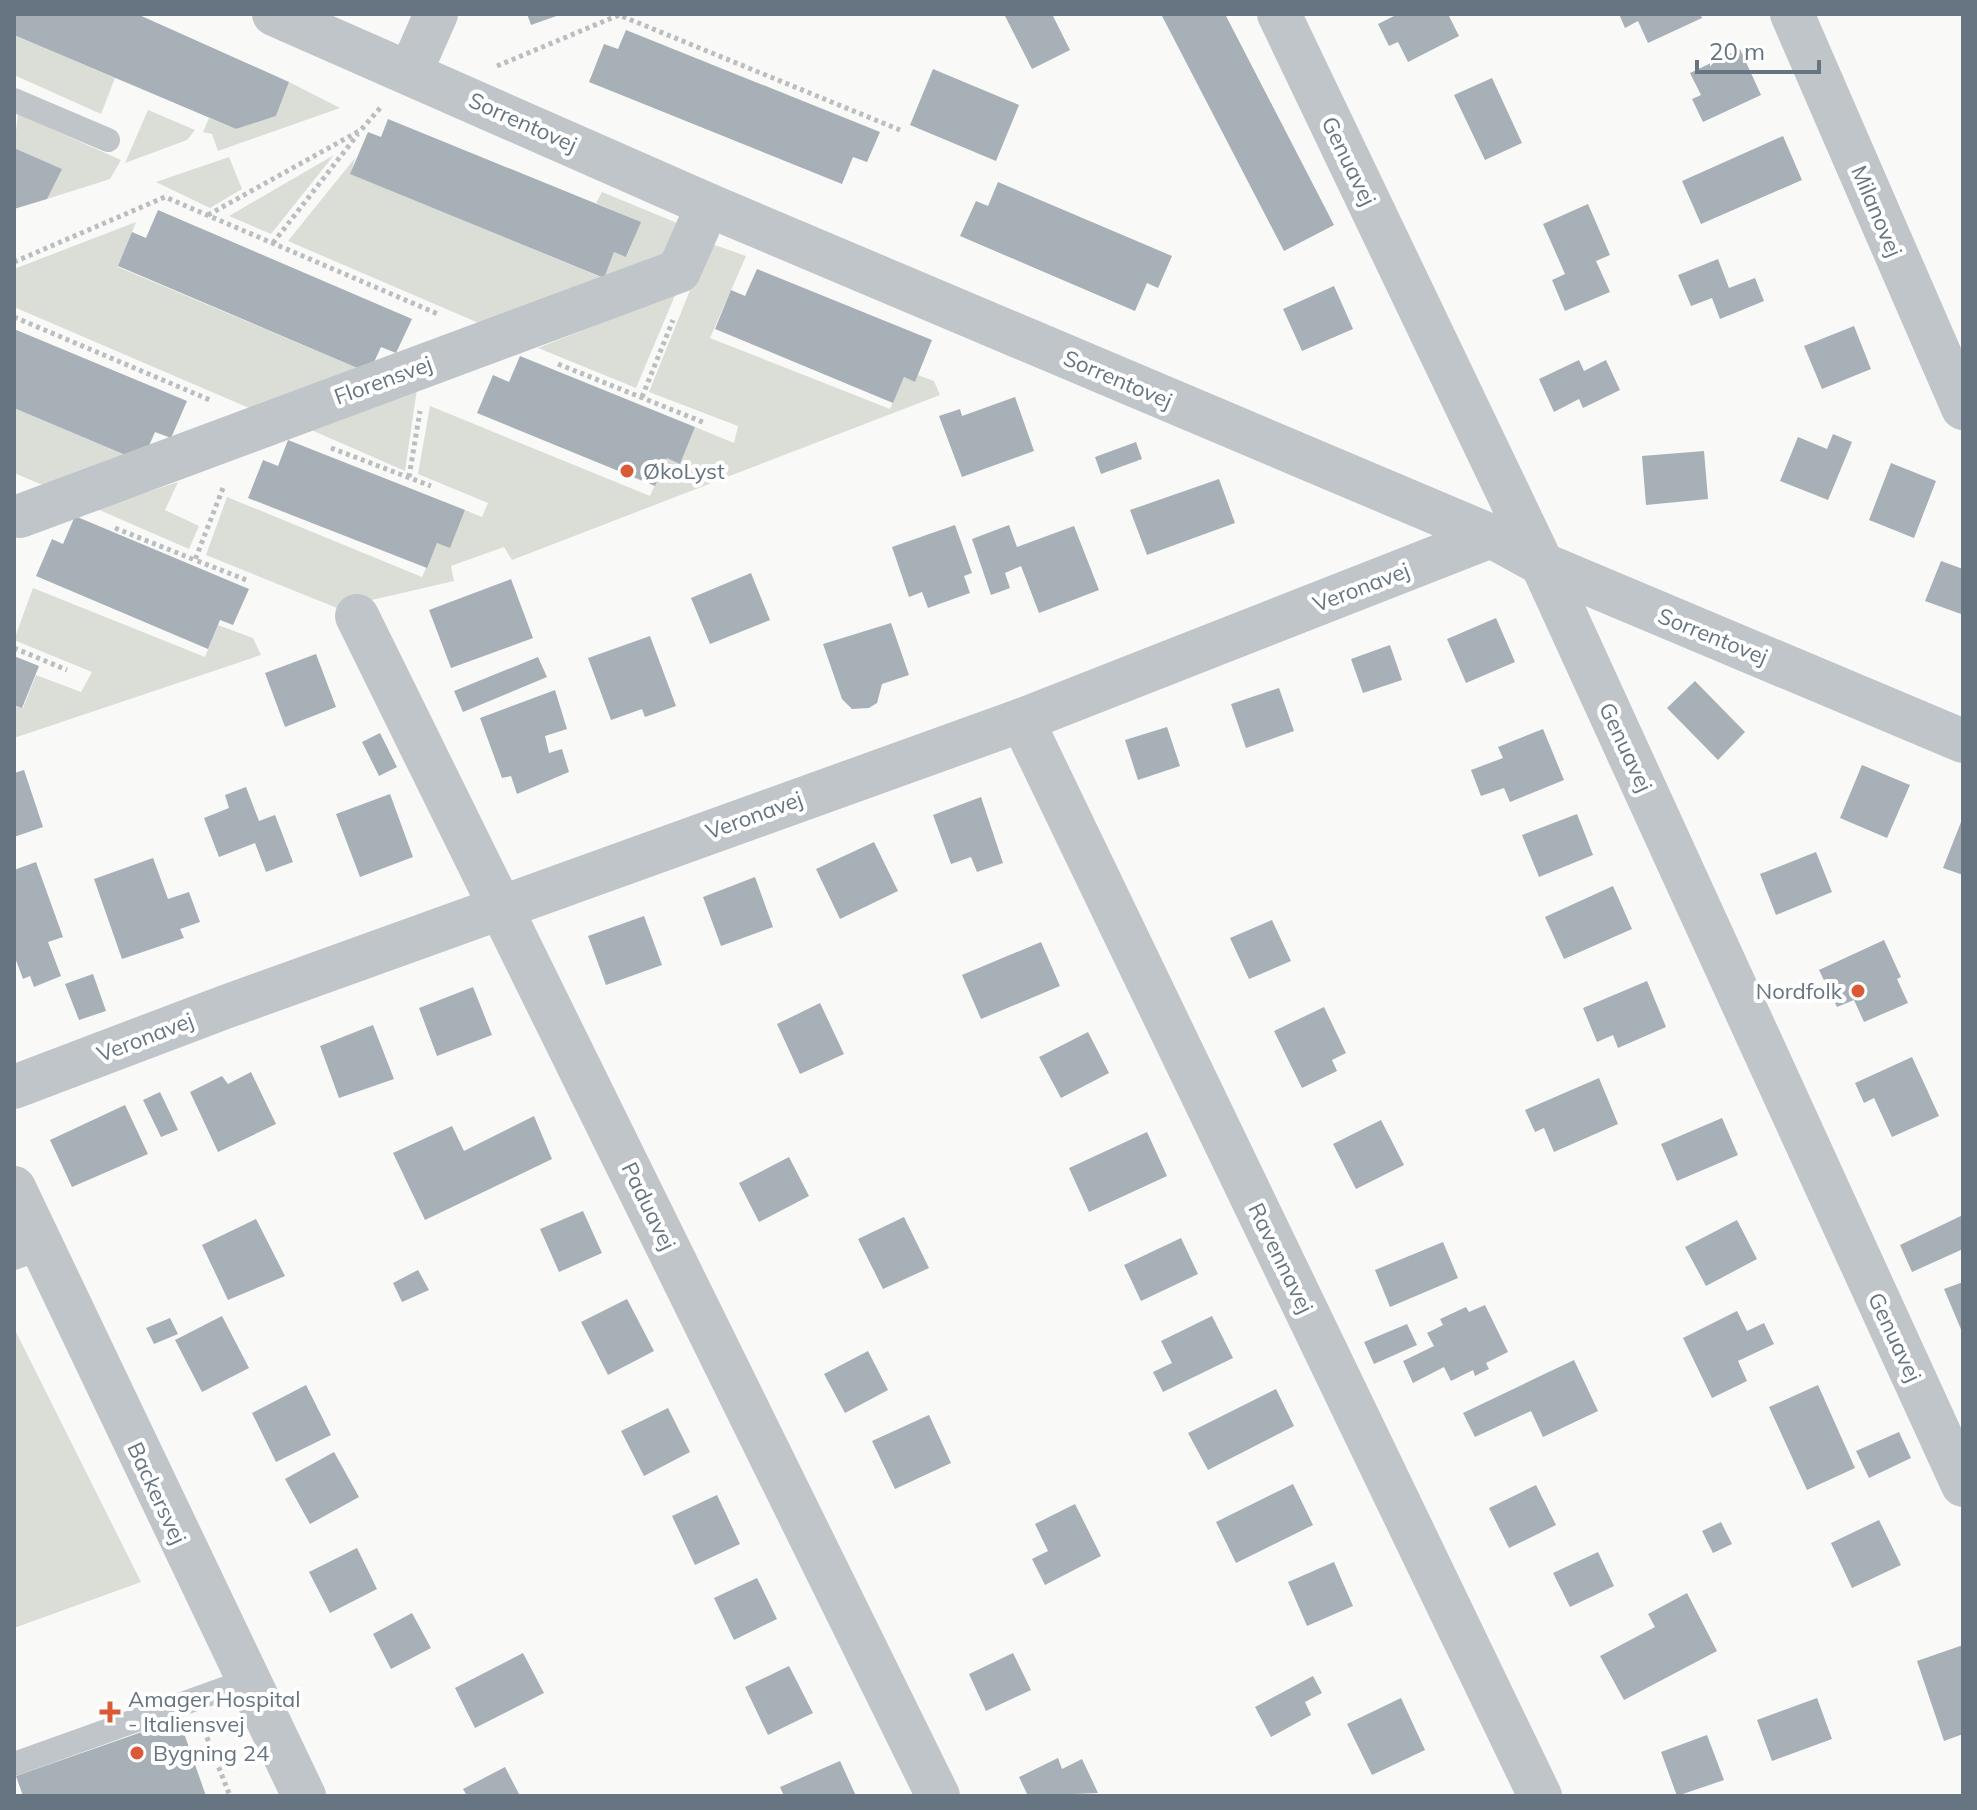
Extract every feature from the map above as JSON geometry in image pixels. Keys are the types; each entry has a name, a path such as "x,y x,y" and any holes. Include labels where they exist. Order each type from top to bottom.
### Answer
{"street":[{"name":"Sorrentovej","path":"274,14 708,205 1491,536 1542,564 1963,741"},
{"path":"427,81 436,14"},
{"name":"Genuavej","path":"1279,14 1542,564 1963,1485"},
{"name":"Milanovej","path":"1792,14 1963,408"},
{"path":"679,271 708,205"},
{"name":"Florensvej","path":"25,516 245,431 679,271"},
{"name":"Veronavej","path":"14,1087 502,906 1022,720 1491,536"},
{"name":"Paduavej","path":"357,616 938,1796"},
{"name":"Ravennavej","path":"1022,720 1540,1796"},
{"name":"Backersvej","path":"14,1188 28,1253 304,1796"}],"lane":[{"path":"14,100 108,140"},
{"path":"14,1764 246,1681"}],"path":[{"path":"207,216 361,130 427,81 619,15 900,130"},
{"path":"273,243 361,130"},
{"path":"14,262 165,197 496,338"},
{"path":"642,397 685,290 679,271"},
{"path":"554,362 705,423"},
{"path":"409,477 428,363"},
{"path":"195,560 245,431"},
{"path":"25,516 195,560 249,581"},
{"path":"14,648 67,670"},
{"path":"193,1700 230,1796"}],"shaded area":[{"path":"14,35 115,78 101,114 14,75"},
{"path":"289,82 340,108 218,151 212,134 203,132 209,118 236,129 276,116"},
{"path":"148,110 195,130 187,140 125,163"},
{"path":"18,114 121,160 110,179 47,199 61,169 14,148"},
{"path":"334,155 271,234 229,216"},
{"path":"229,157 242,189 210,208 156,182"},
{"path":"355,158 351,174 603,278 614,252 627,256 640,222 596,203 602,192 682,225 672,249 655,264 488,327 288,241"},
{"path":"136,222 118,267 369,373 256,411 14,307 14,269"},
{"path":"709,243 746,256 710,338 890,409 904,377 915,381 918,375 934,381 940,395 512,560 504,547 451,566 454,581 337,608 206,555 227,497 422,577 437,543 450,547 465,510 482,517 488,503 418,474 430,406 650,496 667,458 680,463 695,427 734,443 738,426 649,392"},
{"path":"676,293 636,388 538,348"},
{"path":"417,389 405,471 309,429"},
{"path":"14,408 142,462 50,488 14,473"},
{"path":"178,482 165,510 199,526 189,549 97,509"},
{"path":"33,588 205,657 218,625 253,638 261,655 14,738 14,705 23,708 36,675 81,692 92,672 14,640"},
{"path":"14,1328 141,1582 14,1628"}],"building":[{"path":"14,14 137,14 289,82 276,116 236,129 14,35"},
{"path":"527,14 562,14 531,25"},
{"path":"1004,14 1052,14 1070,50 1032,69"},
{"path":"1161,14 1225,14 1334,225 1284,251"},
{"path":"1398,14 1448,14 1459,36 1408,62 1398,42 1389,46 1378,24"},
{"path":"1619,14 1700,14 1702,18 1648,43 1638,21 1625,28"},
{"path":"626,30 880,132 867,162 853,157 842,184 589,82 604,44 618,49"},
{"path":"1740,49 1761,95 1703,122 1692,99 1701,95 1690,73"},
{"path":"933,69 1019,105 996,161 910,125"},
{"path":"1492,78 1522,143 1485,160 1454,95"},
{"path":"388,119 641,222 626,257 614,252 604,278 350,174 368,132 381,137"},
{"path":"1783,136 1802,180 1701,224 1682,181"},
{"path":"14,148 62,169 47,199 14,209"},
{"path":"998,182 1172,256 1158,288 1147,283 1135,311 960,236 976,201 988,206"},
{"path":"1588,204 1610,255 1596,261 1610,292 1565,311 1552,280 1565,274 1543,224"},
{"path":"158,210 412,319 396,353 381,347 369,373 118,266 132,232 146,238"},
{"path":"1718,259 1729,288 1755,278 1764,301 1720,319 1712,298 1691,306 1678,275"},
{"path":"757,269 932,340 915,382 904,377 893,403 715,329 731,290 745,296"},
{"path":"1334,286 1353,329 1302,351 1283,309"},
{"path":"1854,326 1871,369 1822,389 1804,346"},
{"path":"14,329 187,401 171,438 155,432 142,462 14,408"},
{"path":"520,356 695,427 680,464 667,458 655,486 477,413 493,375 509,382"},
{"path":"1579,360 1584,371 1606,360 1620,390 1583,408 1579,399 1554,412 1539,379"},
{"path":"1015,397 1034,451 962,477 939,416 960,409 962,416"},
{"path":"1833,434 1852,442 1828,500 1780,481 1798,437 1827,449"},
{"path":"288,440 465,510 450,548 437,543 427,568 248,498 263,460 278,466"},
{"path":"1136,442 1142,459 1101,474 1095,457"},
{"path":"1704,451 1708,499 1646,505 1642,456"},
{"path":"1891,463 1936,481 1914,538 1869,520"},
{"path":"1219,479 1235,523 1147,555 1130,510"},
{"path":"75,516 249,589 233,625 220,620 208,649 36,576 52,539 63,544"},
{"path":"955,525 972,573 964,576 970,593 928,608 922,592 909,597 892,547"},
{"path":"1009,525 1017,547 1074,526 1099,590 1039,613 1021,566 1005,573 1010,588 991,595 972,539"},
{"path":"1941,561 1963,569 1961,614 1925,601"},
{"path":"751,573 770,620 710,644 691,598"},
{"path":"511,579 533,638 451,668 429,610"},
{"path":"1496,618 1515,662 1466,683 1447,639"},
{"path":"891,623 909,675 882,684 877,703 869,708 852,709 842,699 823,644"},
{"path":"650,636 676,706 645,717 642,709 611,720 588,658"},
{"path":"1390,645 1402,680 1363,693 1351,659"},
{"path":"316,654 336,707 285,727 265,673"},
{"path":"14,656 39,666 22,708 14,705"},
{"path":"538,657 547,677 463,712 454,691"},
{"path":"1695,681 1745,732 1718,760 1667,708"},
{"path":"1279,688 1294,731 1246,748 1231,704"},
{"path":"555,690 567,729 545,736 549,753 562,749 569,772 517,794 511,776 502,778 480,718"},
{"path":"1167,727 1180,766 1138,780 1125,740"},
{"path":"1543,729 1564,780 1510,802 1504,788 1481,796 1471,770 1503,758 1498,747"},
{"path":"380,733 397,767 379,776 362,742"},
{"path":"1862,765 1910,785 1887,838 1840,818"},
{"path":"24,770 43,827 14,837 14,773"},
{"path":"246,787 259,821 275,815 293,862 266,872 255,843 219,857 204,818 229,808 225,795"},
{"path":"390,794 413,857 360,877 336,814"},
{"path":"981,797 1003,863 977,872 971,857 951,864 933,815"},
{"path":"1577,814 1593,855 1539,877 1522,835"},
{"path":"1963,817 1963,875 1943,868"},
{"path":"874,842 898,891 840,919 816,869"},
{"path":"1816,852 1832,892 1776,915 1760,874"},
{"path":"153,858 168,899 189,892 200,922 180,929 184,938 122,959 94,879"},
{"path":"36,862 63,937 48,942 61,976 34,987 30,976 23,979 14,955 14,870"},
{"path":"755,877 773,927 721,946 703,897"},
{"path":"1613,886 1632,929 1564,959 1545,917"},
{"path":"644,916 662,965 606,985 588,936"},
{"path":"1272,920 1291,961 1249,979 1230,938"},
{"path":"1884,940 1901,977 1897,979 1908,1003 1864,1022 1854,1000 1837,1007 1819,970"},
{"path":"1041,942 1060,986 981,1019 962,975"},
{"path":"93,974 106,1011 79,1020 65,984"},
{"path":"1647,981 1666,1027 1618,1048 1613,1035 1597,1042 1583,1008"},
{"path":"473,987 492,1035 437,1056 419,1008"},
{"path":"820,1003 844,1054 800,1074 777,1024"},
{"path":"1324,1007 1346,1053 1332,1060 1337,1071 1302,1088 1274,1031"},
{"path":"373,1025 394,1079 339,1098 320,1046"},
{"path":"1088,1032 1109,1073 1061,1098 1039,1057"},
{"path":"1912,1057 1939,1116 1892,1137 1874,1098 1864,1103 1855,1083"},
{"path":"251,1072 276,1124 218,1152 190,1092 222,1076 228,1084"},
{"path":"1599,1078 1618,1124 1554,1152 1544,1128 1535,1132 1525,1110"},
{"path":"160,1092 178,1130 161,1137 143,1100"},
{"path":"125,1105 148,1154 72,1187 50,1140"},
{"path":"534,1116 552,1159 425,1220 393,1153 452,1126 464,1151"},
{"path":"1722,1118 1738,1155 1677,1181 1661,1144"},
{"path":"1381,1120 1404,1165 1356,1189 1333,1144"},
{"path":"1147,1132 1167,1176 1089,1212 1069,1168"},
{"path":"789,1157 809,1196 759,1222 739,1183"},
{"path":"583,1211 602,1253 559,1272 540,1229"},
{"path":"1963,1215 1963,1249 1912,1272 1900,1245"},
{"path":"904,1217 929,1268 883,1289 858,1239"},
{"path":"256,1219 285,1276 228,1300 202,1245"},
{"path":"1737,1220 1757,1259 1706,1286 1685,1247"},
{"path":"1181,1238 1198,1274 1141,1301 1124,1265"},
{"path":"1443,1242 1458,1278 1390,1307 1375,1270"},
{"path":"418,1270 429,1290 402,1302 393,1283"},
{"path":"1963,1282 1963,1334 1944,1289"},
{"path":"627,1299 654,1351 608,1375 581,1322"},
{"path":"1485,1305 1508,1352 1486,1363 1489,1369 1475,1376 1473,1370 1451,1381 1444,1367 1413,1383 1403,1361 1434,1346 1427,1333 1443,1325 1440,1319 1466,1307 1469,1312"},
{"path":"1737,1311 1747,1331 1764,1323 1774,1344 1738,1361 1747,1381 1712,1398 1683,1338"},
{"path":"222,1316 249,1368 202,1392 175,1340"},
{"path":"1212,1316 1233,1358 1163,1392 1153,1372 1172,1363 1161,1341"},
{"path":"170,1318 178,1334 154,1344 146,1328"},
{"path":"1407,1324 1417,1345 1374,1364 1364,1342"},
{"path":"868,1351 888,1390 845,1413 824,1374"},
{"path":"1574,1360 1598,1411 1543,1437 1531,1411 1475,1437 1463,1413"},
{"path":"306,1385 331,1435 276,1462 252,1413"},
{"path":"1818,1385 1855,1468 1807,1490 1769,1407"},
{"path":"1276,1389 1294,1426 1208,1470 1188,1433"},
{"path":"668,1408 690,1452 644,1476 621,1431"},
{"path":"929,1415 951,1463 895,1489 872,1441"},
{"path":"1899,1432 1911,1458 1869,1478 1856,1451"},
{"path":"334,1452 359,1497 310,1524 285,1479"},
{"path":"1293,1484 1313,1525 1236,1563 1216,1522"},
{"path":"1536,1485 1556,1525 1509,1548 1489,1508"},
{"path":"717,1495 740,1544 695,1565 672,1516"},
{"path":"1075,1504 1101,1556 1045,1585 1032,1559 1048,1551 1035,1524"},
{"path":"1879,1520 1901,1565 1852,1588 1831,1543"},
{"path":"1721,1522 1732,1544 1713,1553 1702,1531"},
{"path":"357,1548 377,1589 330,1613 309,1572"},
{"path":"1598,1552 1614,1586 1570,1607 1553,1573"},
{"path":"1334,1562 1353,1606 1307,1626 1288,1582"},
{"path":"757,1578 777,1619 734,1640 714,1598"},
{"path":"1687,1593 1717,1651 1624,1700 1600,1656 1655,1627 1648,1614"},
{"path":"412,1613 431,1648 391,1669 373,1634"},
{"path":"1963,1645 1963,1734 1944,1741 1917,1661"},
{"path":"523,1653 544,1693 475,1728 455,1688"},
{"path":"1013,1653 1031,1690 986,1711 969,1674"},
{"path":"789,1666 813,1713 768,1735 745,1687"},
{"path":"1313,1676 1322,1693 1305,1702 1311,1715 1271,1737 1255,1707"},
{"path":"1401,1698 1425,1750 1372,1775 1347,1724"},
{"path":"1817,1698 1832,1739 1772,1761 1757,1720"},
{"name":"Bygning 24","path":"179,1719 206,1796 23,1796 16,1776"},
{"path":"1707,1735 1724,1780 1677,1796 1661,1752"},
{"path":"1058,1758 1062,1769 1082,1759 1098,1793 1028,1796 1019,1777"},
{"path":"840,1761 856,1796 784,1796 780,1787"},
{"path":"505,1767 520,1796 467,1796 463,1789"}],"place":[{"name":"ØkoLyst","path":"627,471"},
{"name":"Nordfolk","path":"1858,991"},
{"name":"Amager Hospital - Italiensvej","path":"110,1712"},
{"name":"Bygning 24","path":"137,1753"}]}
